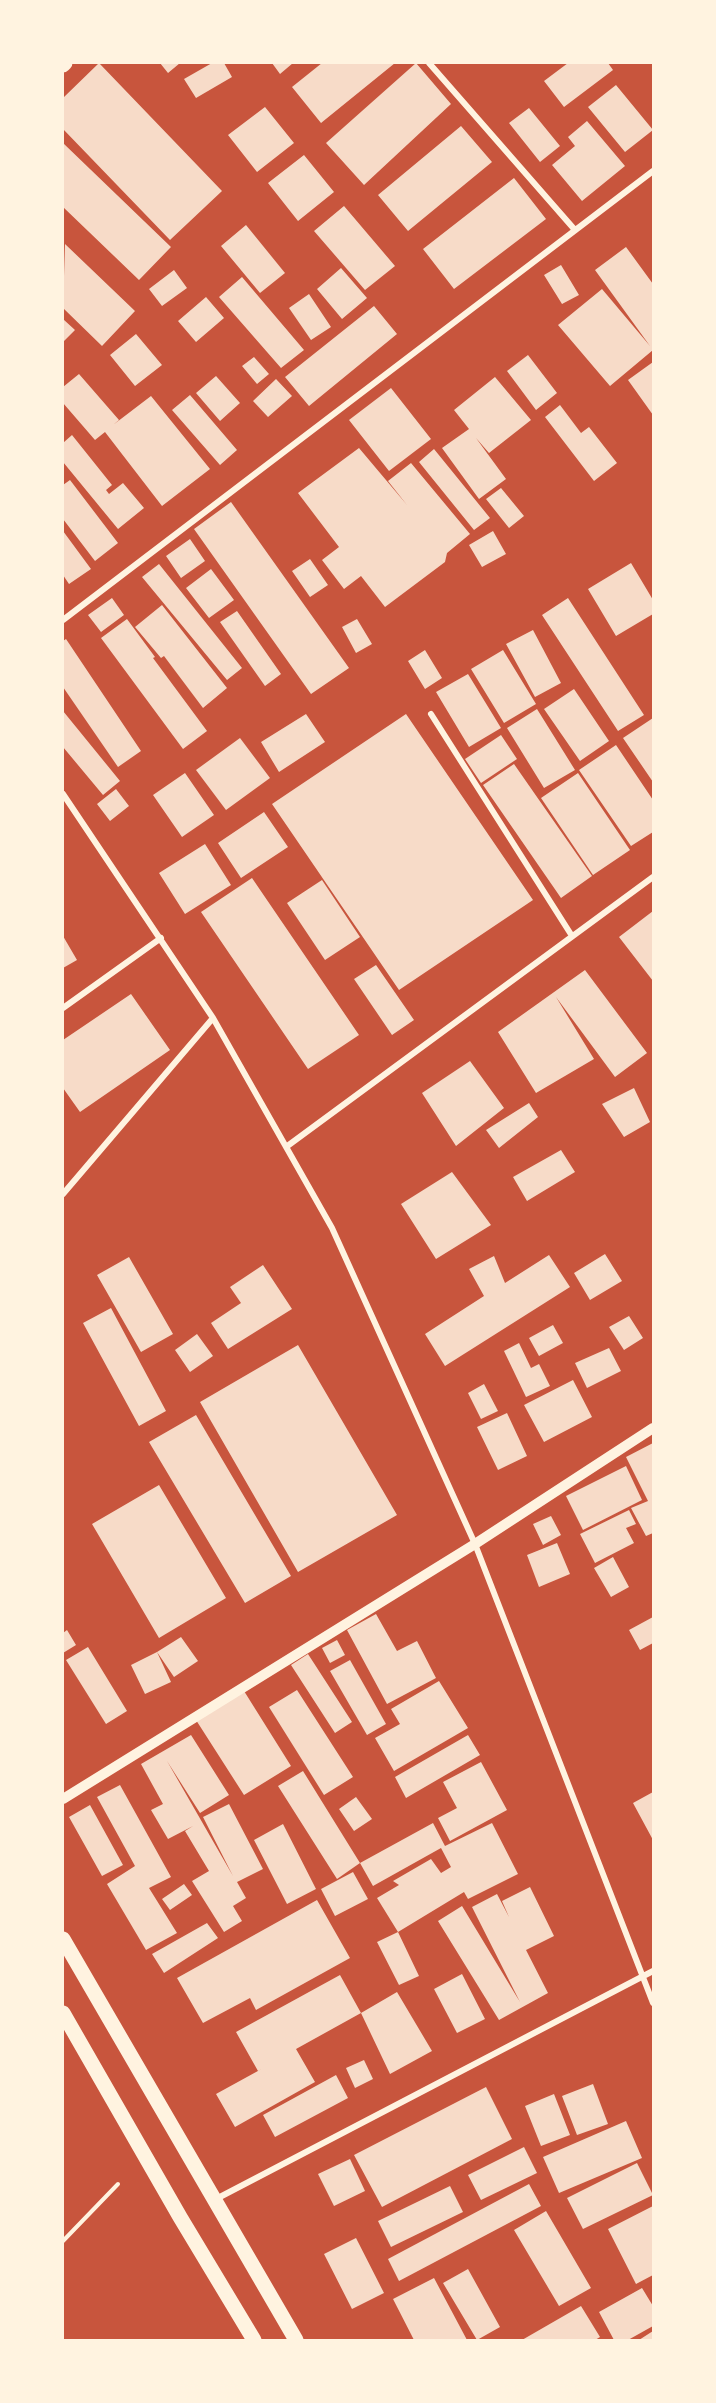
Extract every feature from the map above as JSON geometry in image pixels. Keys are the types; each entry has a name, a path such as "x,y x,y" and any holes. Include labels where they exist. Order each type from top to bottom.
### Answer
{"main road":[{"path":"63,1939 296,2340"},
{"path":"63,2013 180,2217 254,2340"}],"street":[{"path":"429,63 575,230"},
{"path":"63,620 653,171"},
{"path":"431,714 572,936"},
{"path":"63,794 213,1018 332,1228 475,1544 653,2003"},
{"path":"286,1147 653,877"},
{"path":"63,1008 160,938"},
{"path":"63,1194 213,1018"},
{"path":"63,1798 475,1544 653,1428"},
{"path":"213,2200 653,1971"}],"path":[{"path":"63,2241 118,2184"}],"building":[{"path":"99,63 222,191 170,240 63,129 63,98"},
{"path":"160,63 180,63 168,73"},
{"path":"212,63 224,63 232,77 196,98 184,79"},
{"path":"272,63 293,63 280,74"},
{"path":"322,63 395,63 321,123 292,87"},
{"path":"416,63 451,104 364,185 326,143"},
{"path":"568,63 608,63 613,70 564,107 544,81"},
{"path":"616,85 653,130 625,152 588,107"},
{"path":"265,107 294,143 257,172 228,135"},
{"path":"529,108 560,146 540,162 509,123"},
{"path":"587,121 625,166 582,201 552,165 575,146 568,137"},
{"path":"461,126 492,162 408,231 378,195"},
{"path":"63,143 171,247 139,280 63,207"},
{"path":"304,155 334,192 298,221 268,183"},
{"path":"514,178 546,219 454,289 423,249"},
{"path":"344,206 395,266 365,290 314,231"},
{"path":"246,225 285,273 260,293 221,246"},
{"path":"65,244 135,311 102,346 63,308"},
{"path":"626,247 653,284 653,350 610,386 558,325 602,289 650,346 595,270"},
{"path":"561,265 579,295 562,304 544,275"},
{"path":"341,268 367,298 342,319 317,289"},
{"path":"174,270 187,288 162,306 149,289"},
{"path":"242,277 304,350 281,368 219,297"},
{"path":"309,294 331,327 311,340 289,308"},
{"path":"206,297 224,318 196,342 178,321"},
{"path":"374,306 397,334 309,406 285,377"},
{"path":"63,319 75,330 63,342"},
{"path":"136,334 162,365 135,386 110,355"},
{"path":"528,355 557,393 536,410 507,371"},
{"path":"254,357 269,374 257,384 242,366"},
{"path":"653,362 653,415 628,380"},
{"path":"79,374 119,420 113,425 151,396 210,469 162,506 105,432 95,440 63,403 63,387"},
{"path":"216,376 240,403 220,421 196,393"},
{"path":"495,377 531,420 489,453 476,438 506,479 479,499 442,448 469,429 454,410"},
{"path":"276,379 292,396 268,417 253,401"},
{"path":"391,388 431,439 389,471 349,420"},
{"path":"190,395 237,450 220,465 172,410"},
{"path":"560,405 581,433 589,427 617,463 594,481 545,417"},
{"path":"72,435 112,485 106,490 109,494 123,483 144,508 118,529 63,462 63,443"},
{"path":"359,448 407,505 388,481 411,463 470,534 447,553 445,562 385,607 361,576 344,589 322,560 339,547 298,493"},
{"path":"434,449 490,518 474,530 419,462"},
{"path":"70,480 118,543 95,561 63,519 63,485"},
{"path":"501,488 524,516 509,528 486,499"},
{"path":"231,502 349,668 311,694 194,529"},
{"path":"63,531 91,569 69,584 63,575"},
{"path":"493,531 506,554 482,567 469,545"},
{"path":"190,539 205,561 181,578 166,556"},
{"path":"310,559 328,585 310,597 292,571"},
{"path":"631,563 653,600 653,614 616,636 588,589"},
{"path":"159,564 242,668 227,680 142,577"},
{"path":"211,569 234,600 209,618 186,588"},
{"path":"112,598 124,615 101,632 88,615"},
{"path":"568,598 644,715 618,731 542,615"},
{"path":"162,605 227,688 203,708 164,656 161,658 135,627"},
{"path":"237,611 281,674 265,686 220,622"},
{"path":"127,619 207,731 183,749 101,638"},
{"path":"357,619 372,644 356,653 342,627"},
{"path":"533,630 561,683 535,697 506,644"},
{"path":"66,639 141,751 118,767 63,687 63,641"},
{"path":"425,650 442,678 425,689 408,661"},
{"path":"503,650 536,704 504,723 471,669"},
{"path":"468,674 501,728 469,747 436,692"},
{"path":"574,689 609,741 580,761 544,709"},
{"path":"537,709 575,770 544,788 507,728"},
{"path":"63,711 120,781 103,795 63,747"},
{"path":"306,714 325,742 279,772 261,742"},
{"path":"406,714 533,900 399,990 272,804"},
{"path":"653,718 653,782 623,738"},
{"path":"501,735 517,759 481,783 465,759"},
{"path":"240,738 270,778 226,810 196,770"},
{"path":"616,745 653,800 653,832 631,846 579,770"},
{"path":"514,764 592,876 561,898 483,785"},
{"path":"185,773 214,815 182,837 153,795"},
{"path":"578,773 630,850 593,875 541,798"},
{"path":"116,789 129,806 110,821 97,804"},
{"path":"264,812 288,847 241,878 218,843"},
{"path":"205,844 231,885 185,914 159,873"},
{"path":"252,878 359,1035 308,1069 201,912"},
{"path":"322,880 360,937 325,960 287,903"},
{"path":"653,911 653,981 619,937"},
{"path":"63,936 77,960 63,968"},
{"path":"376,965 414,1020 392,1035 354,979"},
{"path":"585,970 647,1053 615,1077 556,997 594,1059 536,1093 498,1032"},
{"path":"131,994 170,1050 80,1112 63,1088 63,1040"},
{"path":"470,1061 504,1108 456,1146 422,1093"},
{"path":"634,1088 650,1122 624,1137 602,1104"},
{"path":"529,1103 538,1117 499,1148 486,1130"},
{"path":"561,1150 575,1172 527,1201 513,1177"},
{"path":"452,1172 491,1225 436,1259 401,1204"},
{"path":"605,1254 622,1281 590,1300 574,1273"},
{"path":"549,1255 570,1287 445,1366 425,1334 484,1296 469,1269 494,1256 505,1283"},
{"path":"129,1257 173,1334 141,1352 97,1275"},
{"path":"263,1265 292,1309 228,1349 211,1323 241,1303 230,1287"},
{"path":"111,1308 166,1411 139,1426 83,1323"},
{"path":"629,1316 643,1338 624,1350 609,1327"},
{"path":"553,1325 563,1343 539,1356 529,1338"},
{"path":"197,1334 213,1356 190,1372 175,1350"},
{"path":"519,1343 531,1368 539,1364 550,1386 526,1397 504,1351"},
{"path":"298,1345 397,1515 298,1572 200,1402"},
{"path":"609,1348 621,1371 587,1388 575,1363"},
{"path":"573,1380 592,1417 544,1442 524,1405"},
{"path":"484,1384 498,1411 481,1419 468,1393"},
{"path":"507,1413 527,1456 498,1470 477,1427"},
{"path":"196,1415 291,1576 245,1603 149,1442"},
{"path":"653,1443 653,1533 646,1536 631,1508 648,1501 626,1457"},
{"path":"626,1466 642,1500 583,1530 566,1496"},
{"path":"159,1485 226,1598 159,1638 92,1524"},
{"path":"629,1510 636,1524 626,1528 634,1543 595,1563 580,1534"},
{"path":"551,1516 561,1535 543,1545 533,1524"},
{"path":"557,1543 570,1574 539,1587 527,1555"},
{"path":"613,1557 629,1587 611,1597 594,1568"},
{"path":"376,1614 397,1651 417,1641 436,1678 387,1704 347,1630"},
{"path":"653,1617 653,1643 640,1650 629,1630"},
{"path":"67,1630 76,1645 63,1653 63,1633"},
{"path":"181,1637 198,1661 174,1677 157,1652"},
{"path":"337,1640 345,1655 330,1663 322,1648"},
{"path":"88,1647 127,1711 106,1724 66,1660"},
{"path":"157,1652 171,1682 145,1694 131,1665"},
{"path":"308,1654 352,1722 335,1733 291,1665"},
{"path":"350,1660 386,1724 367,1735 330,1671"},
{"path":"439,1681 468,1728 394,1771 375,1738 400,1724 391,1709"},
{"path":"297,1690 353,1777 324,1795 269,1707"},
{"path":"244,1691 291,1766 244,1795 196,1720"},
{"path":"191,1735 229,1795 200,1813 167,1761 233,1876 203,1817 229,1804 263,1869 237,1882 246,1898 233,1906 242,1921 224,1932 192,1881 209,1871 185,1831 193,1826 168,1839 151,1810 163,1804 141,1764"},
{"path":"468,1735 480,1755 406,1798 395,1777"},
{"path":"481,1762 507,1810 450,1841 438,1818 457,1808 443,1782"},
{"path":"303,1771 360,1863 337,1879 278,1786"},
{"path":"120,1785 171,1877 149,1888 177,1933 146,1950 107,1884 135,1866 97,1797"},
{"path":"653,1792 653,1840 633,1803"},
{"path":"356,1797 372,1819 354,1831 339,1809"},
{"path":"90,1805 123,1865 102,1876 69,1817"},
{"path":"433,1823 445,1846 492,1823 518,1874 468,1899 464,1892 398,1932 377,1898 399,1885 393,1881 431,1859 441,1873 451,1867 441,1848 373,1886 360,1863"},
{"path":"283,1824 316,1889 287,1904 254,1840"},
{"path":"353,1872 368,1899 335,1916 321,1889"},
{"path":"184,1884 192,1895 170,1910 162,1899"},
{"path":"530,1887 554,1936 526,1950 548,1993 499,2020 438,1921 462,1906 520,2002 472,1907 497,1894 509,1917 502,1901"},
{"path":"317,1900 350,1958 256,2010 250,1998 203,2023 177,1978"},
{"path":"207,1923 218,1938 164,1973 152,1954"},
{"path":"398,1932 419,1976 399,1985 377,1942"},
{"path":"462,1974 485,2019 457,2033 434,1989"},
{"path":"340,1975 361,2013 296,2049 315,2082 235,2127 216,2094 258,2071 236,2032"},
{"path":"397,1992 432,2051 390,2074 361,2013"},
{"path":"364,2060 373,2079 355,2088 346,2068"},
{"path":"336,2075 348,2098 275,2137 263,2115"},
{"path":"593,2084 608,2124 577,2135 562,2096"},
{"path":"486,2087 512,2139 382,2207 354,2155"},
{"path":"554,2094 570,2135 541,2146 525,2106"},
{"path":"626,2121 642,2158 559,2193 543,2157"},
{"path":"524,2147 537,2173 481,2200 468,2175"},
{"path":"350,2159 365,2191 334,2206 318,2174"},
{"path":"637,2163 653,2195 583,2229 567,2198"},
{"path":"529,2184 541,2206 399,2281 388,2259"},
{"path":"450,2186 463,2212 391,2247 378,2221"},
{"path":"653,2206 653,2275 636,2284 608,2229"},
{"path":"546,2211 591,2288 559,2306 514,2230"},
{"path":"356,2238 384,2293 352,2309 324,2254"},
{"path":"468,2269 500,2327 477,2340 443,2283"},
{"path":"434,2278 467,2340 414,2340 393,2299"},
{"path":"642,2288 653,2306 653,2326 628,2340 614,2340 599,2312"},
{"path":"581,2306 600,2337 595,2340 522,2340"},
{"path":"653,2331 653,2340 639,2340"}]}
